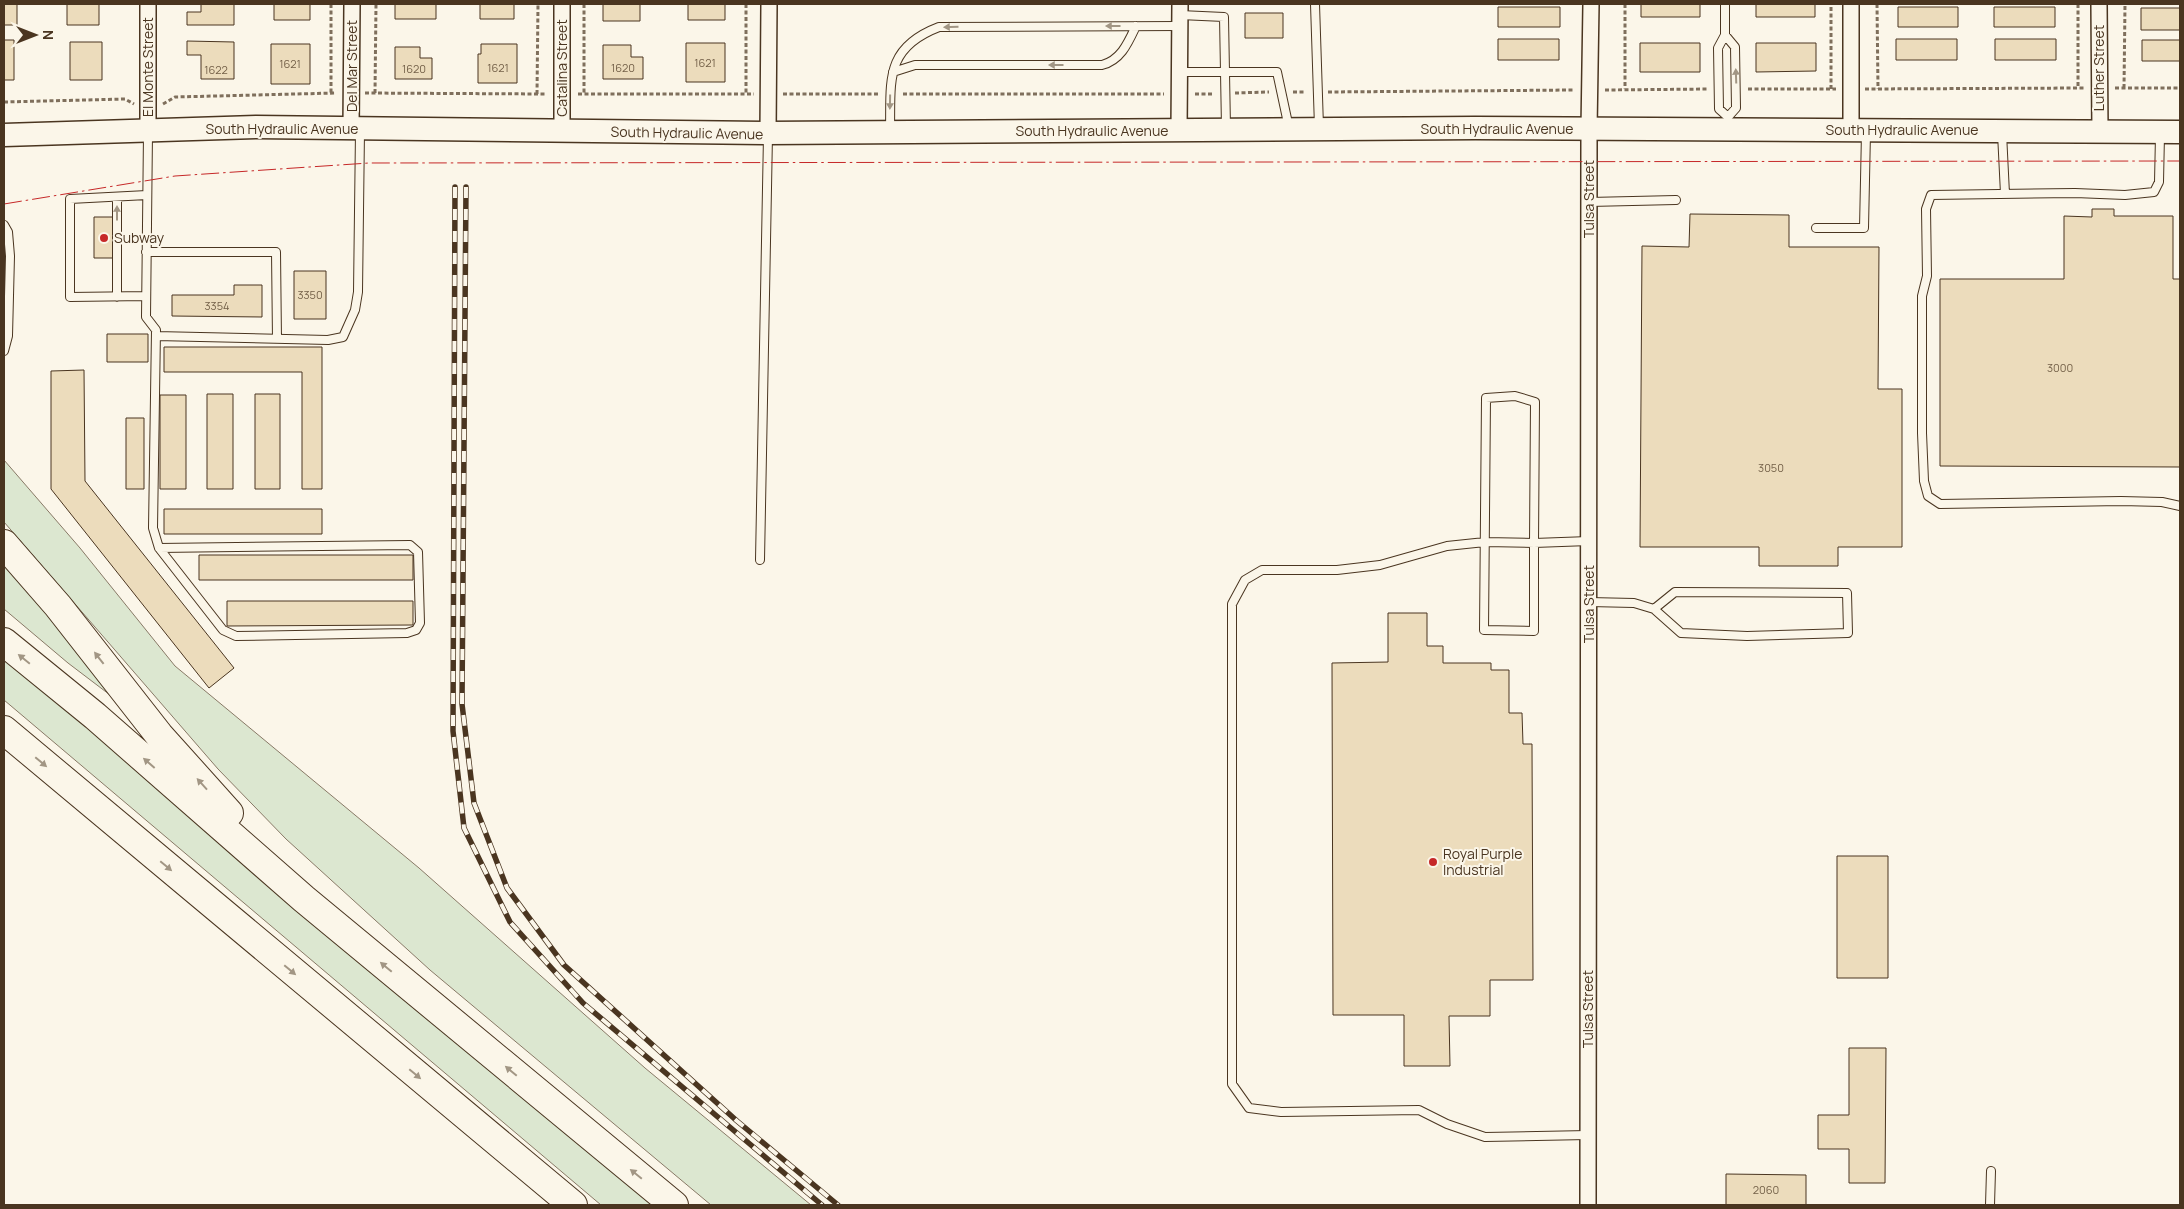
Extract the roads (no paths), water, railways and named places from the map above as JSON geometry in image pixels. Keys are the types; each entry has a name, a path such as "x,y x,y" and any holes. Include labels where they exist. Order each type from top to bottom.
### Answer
{"highway":[{"path":"4,544 58,606 159,735 304,898"},
{"path":"4,642 95,716 304,898 674,1205"},
{"path":"4,730 573,1205"}],"street":[{"name":"El Monte Street","path":"148,4 148,131"},
{"name":"Del Mar Street","path":"352,4 351,93 356,129"},
{"name":"Catalina Street","path":"562,4 562,131"},
{"path":"768,133 769,4"},
{"name":"Tulsa Street","path":"1588,1205 1589,129 1592,4"},
{"path":"1851,4 1851,89 1858,130"},
{"name":"Luther Street","path":"2099,4 2100,132"},
{"path":"1179,130 1180,15"},
{"name":"South Hydraulic Avenue","path":"4,135 256,127 768,133 1589,129 1728,123 1858,130 2170,132"}],"lane":[{"path":"1315,4 1319,129"},
{"path":"1725,4 1725,36 1718,48 1719,109 1728,123 1736,108 1735,47 1725,36"},
{"path":"890,132 890,94 898,55 924,32 939,27 1136,26 1180,15 1224,17 1226,130"},
{"path":"893,72 915,65 1102,65 1112,62 1124,49 1136,26"},
{"path":"1179,72 1277,72 1289,130"},
{"path":"156,336 328,340 343,336 350,325 358,292 356,129"},
{"path":"1816,228 1864,228 1858,130"},
{"path":"148,131 146,317 156,330 153,528 159,548 223,630 236,636 407,633 416,630 420,622 418,552 410,545 159,548"},
{"path":"2002,131 2005,194"},
{"path":"2170,132 2159,182 2154,192 2125,196 2075,193 1931,195 1926,209 1927,276 1922,296 1922,433 1924,481 1928,496 1940,504 2121,501 2162,502 2180,506"},
{"path":"760,560 768,133"},
{"path":"146,296 70,297 70,199 147,196"},
{"path":"117,197 117,297"},
{"path":"1589,202 1676,200"},
{"path":"4,351 8,336 10,256 6,228"},
{"path":"146,252 276,252 277,339"},
{"path":"1515,396 1535,402 1534,543 1534,631 1484,630 1486,398 1515,396"},
{"path":"1588,1135 1485,1137 1448,1124 1419,1110 1273,1111 1249,1108 1232,1084 1232,604 1245,580 1262,570 1337,570 1380,565 1448,546 1485,542 1589,541"},
{"path":"1589,602 1634,603 1654,609 1681,632 1747,636 1848,633 1848,593 1675,592 1654,609"},
{"path":"1990,1171 1990,1205"}],"railway":[{"path":"455,187 453,731 464,828 510,922 583,1003 822,1205"},
{"path":"466,187 462,704 474,803 507,888 564,965 737,1121 838,1205"}],"place":[{"name":"Subway","path":"104,238"},
{"name":"Royal Purple Industrial","path":"1433,862"}]}
